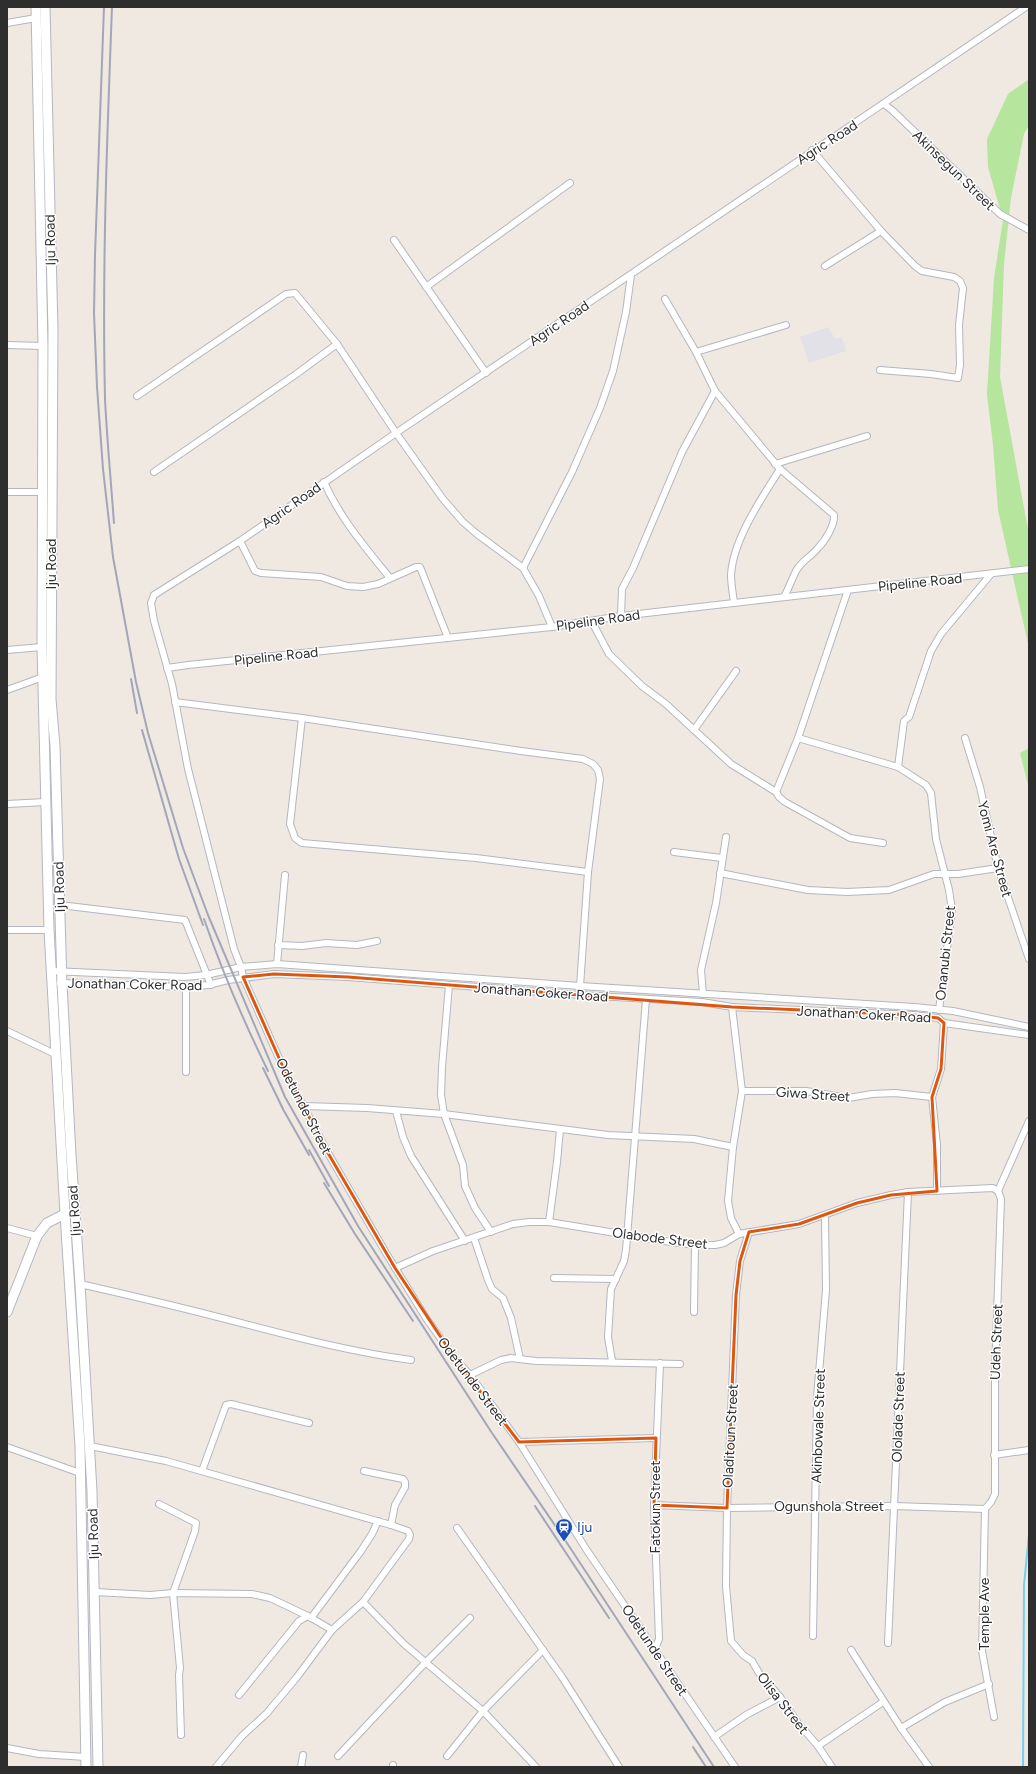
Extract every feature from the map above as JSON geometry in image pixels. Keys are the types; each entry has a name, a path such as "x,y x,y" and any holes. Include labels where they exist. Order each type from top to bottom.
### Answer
{"main road":[{"name":"Iju Road","path":"36,7 41,55 53,330 51,699 55,746 62,984 74,1213 90,1446 95,1592 98,1767"},
{"name":"Iju Road","path":"45,7 41,55 43,346 42,647 49,930 64,1214 80,1446 86,1767"},
{"path":"7,1312 37,1236 47,1223 64,1214"}],"street":[{"name":"Agric Road","path":"167,668 154,621 151,603 154,595 240,541 324,482 812,150 884,104 1026,7"},
{"path":"7,23 36,18"},
{"name":"Akinsegun Street","path":"884,104 1000,214 1029,230"},
{"path":"812,150 880,231 915,266 922,271 954,277 960,281 963,288 959,325 960,365 958,378 931,374 880,370"},
{"path":"426,287 570,184"},
{"path":"825,266 880,231"},
{"path":"394,240 486,372"},
{"path":"523,568 572,472 600,408 613,371 618,350 626,312 631,274"},
{"path":"137,396 291,292 295,293 337,344 396,433 443,499 463,522 523,568 552,627"},
{"path":"665,299 696,352 715,391 778,467 834,515 835,521 818,548 805,558 796,571 784,597"},
{"path":"696,352 786,325"},
{"path":"154,472 295,375 337,344"},
{"path":"7,345 43,346"},
{"path":"620,616 622,589 633,568 682,452 715,391"},
{"path":"734,603 731,576 735,552 754,510 778,467 867,436"},
{"path":"324,482 331,498 349,528 390,578"},
{"path":"7,492 42,492"},
{"path":"240,541 255,571 262,573 321,577 347,586 363,587 378,584 416,567 420,567 448,638"},
{"name":"Pipeline Road","path":"167,668 552,627 592,622 620,616 1029,570"},
{"path":"898,767 904,721 909,717 931,651 941,634 991,574"},
{"path":"776,792 798,738 848,590"},
{"path":"592,622 609,654 642,686 666,704 739,771 776,792 785,802 850,838 883,843"},
{"path":"7,650 42,647"},
{"name":"Odetunde Street","path":"167,668 188,769 234,949 241,967 243,978 264,1028 328,1153 426,1318 519,1442 586,1549 735,1767"},
{"path":"694,730 736,671"},
{"path":"7,690 43,677"},
{"path":"175,702 302,718 583,759 593,764 598,770 600,779 588,872 580,986"},
{"path":"302,718 290,824 296,838 302,843 476,858 588,872"},
{"name":"Onanubi Street","path":"798,738 898,767 926,785 932,793 936,839 949,890 952,910 939,1010"},
{"name":"Yomi Are Street","path":"964,738 980,787 998,868 1029,959"},
{"path":"7,804 46,802"},
{"path":"703,994 701,970 716,904 726,837"},
{"path":"674,852 722,858"},
{"path":"720,873 808,890 847,892 888,890 934,874 958,874 998,868"},
{"path":"277,964 285,875"},
{"path":"60,905 185,920 211,985"},
{"path":"7,930 49,930"},
{"path":"278,945 306,946 326,943 357,945 377,941"},
{"name":"Jonathan Coker Road","path":"52,971 127,976 185,977 206,975 241,967 277,964 580,986 914,1006 953,1011 1029,1027"},
{"name":"Jonathan Coker Road","path":"52,982 62,984 186,987 211,985 243,978 274,974 348,977 702,1002 732,1007 914,1015 938,1018 944,1023 1029,1035"},
{"path":"449,985 442,1074 444,1114 464,1164 466,1186 475,1208 491,1232"},
{"path":"186,987 186,1072"},
{"path":"612,1361 608,1337 611,1289 624,1261 636,1137 646,999"},
{"path":"732,1007 742,1091 733,1146 728,1201 731,1218 739,1234"},
{"path":"937,1191 937,1145 932,1097 941,1069 944,1023"},
{"path":"7,1031 55,1054"},
{"name":"Giwa Street","path":"742,1091 806,1091 848,1098 872,1094 895,1093 932,1097"},
{"path":"304,1106 367,1108 444,1114 608,1135 694,1139 733,1146"},
{"path":"396,1111 403,1137 411,1156 465,1241"},
{"path":"998,1191 1029,1121"},
{"path":"549,1222 560,1128"},
{"name":"Olabode Street","path":"395,1268 433,1251 513,1224 549,1222 627,1235 695,1244 715,1245 739,1234 798,1224 825,1216 857,1203 908,1192 993,1188 998,1191"},
{"name":"Udeh Street","path":"986,1509 994,1494 1001,1199 998,1191"},
{"name":"Ololade Street","path":"888,1643 908,1192"},
{"name":"Akinbowale Street","path":"813,1636 817,1397 826,1290 825,1216"},
{"path":"7,1228 37,1236"},
{"name":"Oladitoun Street","path":"731,1642 726,1586 727,1508 736,1295 740,1261 749,1232"},
{"path":"474,1238 492,1289 503,1298 511,1318 520,1359"},
{"path":"694,1312 695,1244"},
{"path":"554,1278 616,1279"},
{"path":"80,1284 209,1314 306,1340 411,1360"},
{"path":"470,1375 501,1360 520,1359 680,1364"},
{"name":"Fatokun Street","path":"655,1649 659,1639 654,1505 660,1363"},
{"path":"202,1471 226,1405 231,1404 309,1423"},
{"path":"519,1442 656,1438"},
{"path":"90,1446 166,1461 202,1471 378,1521 408,1531 410,1535 409,1539 363,1602 332,1630 297,1677 267,1713 242,1736 216,1767"},
{"path":"7,1447 80,1474"},
{"path":"994,1455 1029,1450"},
{"path":"364,1471 403,1479 405,1482 405,1487 395,1505 391,1525"},
{"path":"159,1504 196,1523 195,1530 173,1593 180,1668 181,1735"},
{"name":"Ogunshola Street","path":"654,1505 727,1508 894,1506 986,1509"},
{"name":"Temple Ave","path":"986,1509 982,1651 994,1717"},
{"path":"239,1695 299,1621 310,1617 361,1551 378,1521"},
{"path":"457,1528 543,1650 619,1767"},
{"path":"95,1592 150,1595 173,1593 252,1594 270,1598 310,1617 332,1630"},
{"path":"363,1602 404,1644 483,1711 536,1767"},
{"path":"338,1756 425,1663 470,1618"},
{"name":"Olisa Street","path":"731,1642 743,1655 752,1661 759,1673 780,1697 798,1723 818,1746 832,1767"},
{"path":"447,1756 483,1711 543,1650"},
{"path":"851,1650 900,1728 929,1767"},
{"path":"900,1728 945,1702 989,1684"},
{"path":"714,1737 746,1715 780,1697"},
{"path":"818,1746 840,1733 883,1702"},
{"path":"7,1748 39,1754 86,1757"},
{"path":"301,1767 303,1755"}],"highlighted area":[{"path":"274,974 348,977 732,1007 914,1015 938,1018 944,1023 941,1069 932,1097 937,1191 891,1195 857,1203 799,1224 749,1232 740,1261 736,1295 727,1508 654,1505 656,1438 519,1442 456,1360 395,1268 328,1153 283,1067 243,977"}],"shaded area":[{"path":"828,327 835,339 842,337 846,351 809,363 800,337"}],"green space":[{"path":"1029,79 1029,125 1024,134 1011,198 1004,264 1000,377 1029,535 1029,648 998,510 987,394 994,278 1003,220 988,167 987,139 1008,94"},
{"path":"1029,748 1029,789 1020,753"}],"waterway":[{"path":"1023,1767 1024,1585 1029,1534"}],"railway":[{"path":"104,7 94,313 97,387 103,469 113,557 136,682 148,733 183,848 208,915 285,1097 358,1226 492,1433 565,1540 714,1767"},
{"path":"112,7 108,105 104,350 105,399 114,523"},
{"path":"131,679 137,713"},
{"path":"142,730 179,859 203,925"},
{"path":"204,919 218,958 250,1034 268,1071"},
{"path":"263,1068 284,1111 309,1155"},
{"path":"309,1150 329,1186"},
{"path":"324,1183 355,1234 413,1321"},
{"path":"535,1506 609,1618"},
{"path":"693,1747 706,1767"}],"place":[{"name":"Iju","path":"564,1542"}]}
